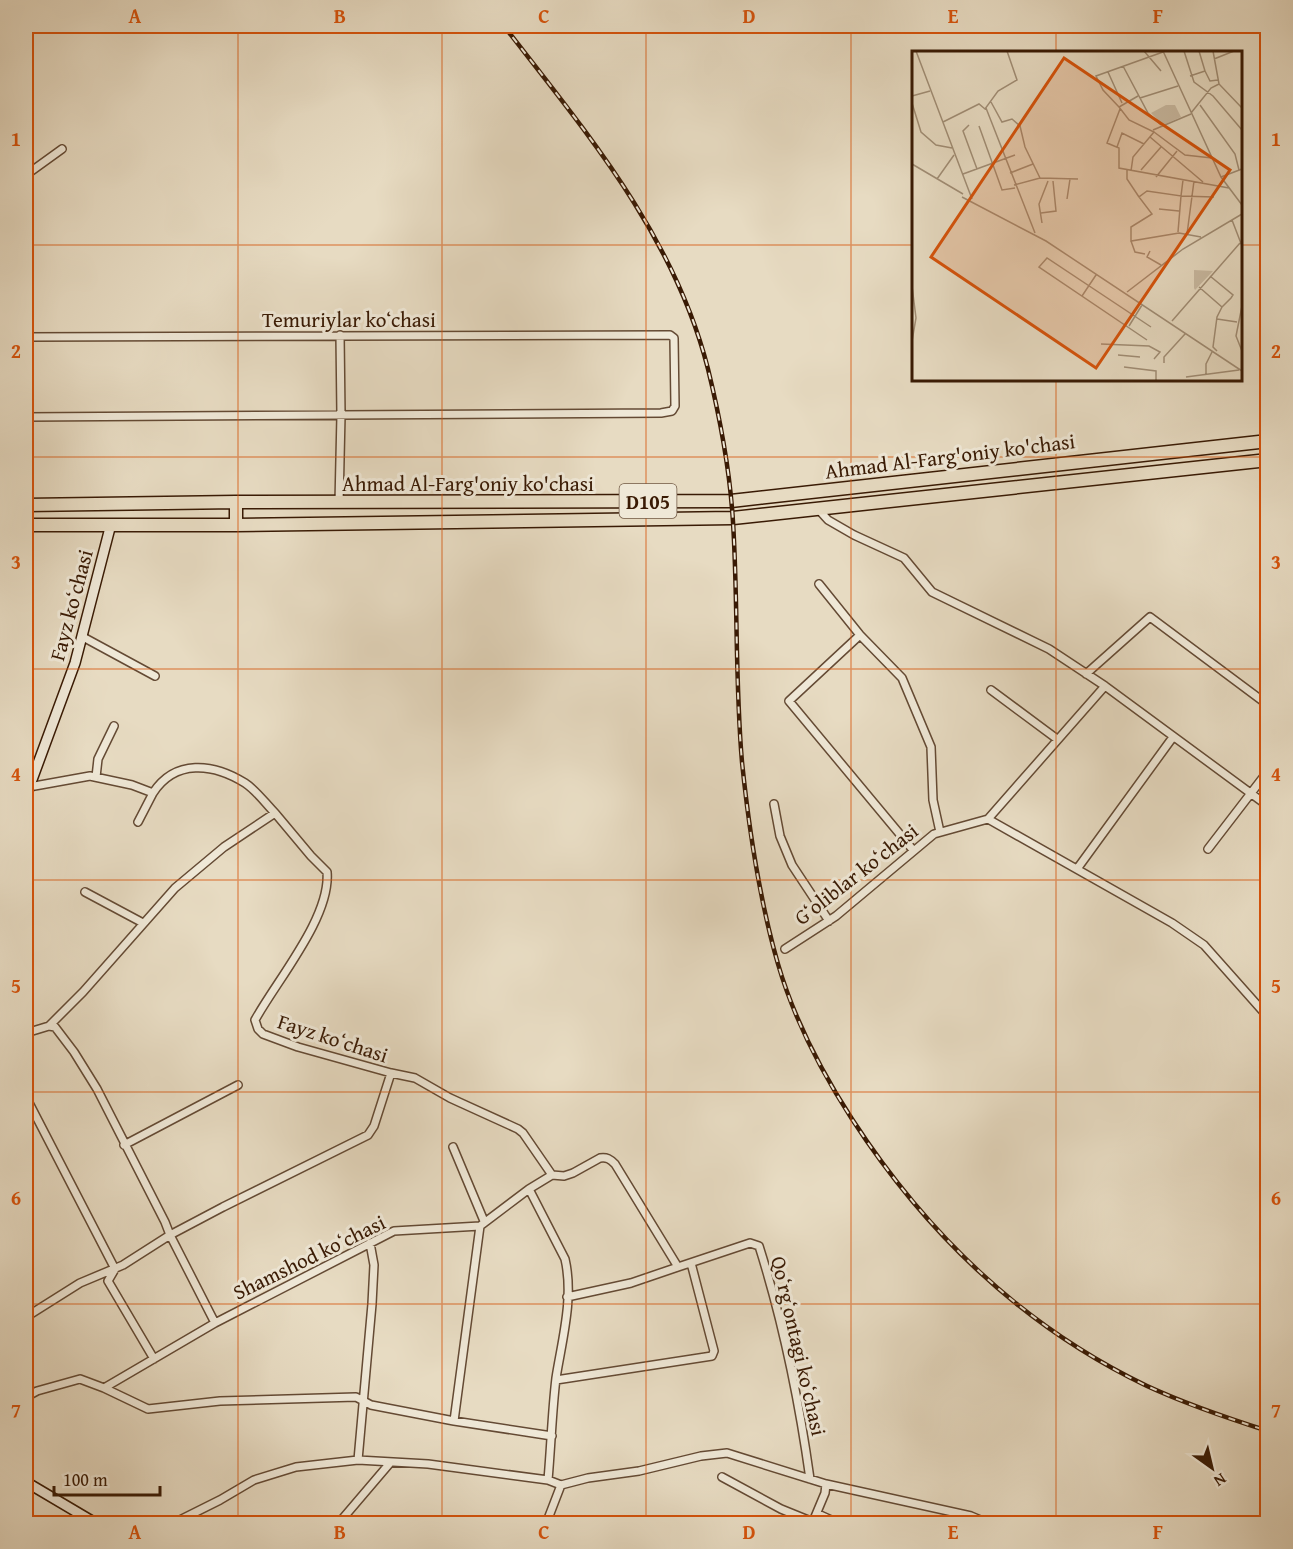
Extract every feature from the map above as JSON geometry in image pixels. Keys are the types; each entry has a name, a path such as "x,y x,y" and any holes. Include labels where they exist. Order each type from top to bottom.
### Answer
{"highway":[{"name":"Ahmad Al-Farg'oniy ko'chasi","path":"26,505 236,502 731,501 1268,441"},
{"name":"Ahmad Al-Farg'oniy ko'chasi","path":"26,525 236,525 733,518 1268,460"},
{"path":"1059,463 1062,482"},
{"path":"236,502 236,525"}],"street":[{"path":"26,175 62,149"},
{"path":"339,502 340,335"},
{"name":"Temuriylar koʻchasi","path":"26,337 340,335 672,336 674,338 675,406 672,411 661,413 341,415"},
{"path":"26,417 341,415"},
{"path":"818,509 828,520 845,530 904,558 932,592 1049,649 1105,686 1268,806"},
{"name":"Fayz koʻchasi","path":"27,791 82,637 111,524"},
{"path":"819,584 860,635 903,678 931,747 933,800 940,832"},
{"path":"1086,674 1150,617 1268,705"},
{"path":"860,635 789,701 913,850"},
{"path":"82,637 155,676"},
{"path":"1105,686 988,819 1172,923 1204,945 1263,1015 1268,1017"},
{"path":"991,690 1057,739"},
{"path":"96,777 98,759 114,726"},
{"path":"1077,869 1173,737"},
{"path":"49,1026 105,968 174,888 275,813 246,784 214,768 197,768 176,771 160,782 138,822"},
{"path":"1208,849 1268,771"},
{"path":"27,791 66,779 96,777 132,785 153,793"},
{"path":"774,804 780,836 792,865 829,921"},
{"name":"Fayz koʻchasi","path":"26,1317 80,1283 116,1269 170,1235 368,1135 375,1126 391,1073 298,1047 263,1034 258,1029 255,1020 315,924 328,883 327,872 310,856 275,813"},
{"name":"Gʻoliblar koʻchasi","path":"785,949 829,921 934,834 988,819"},
{"path":"85,891 142,923"},
{"path":"26,1033 49,1026 55,1027 74,1052 97,1089 215,1323"},
{"path":"391,1073 415,1078 450,1098 518,1129 552,1175"},
{"path":"124,1145 238,1085"},
{"path":"26,1096 116,1269 108,1281 154,1359"},
{"path":"453,1148 482,1224 454,1421"},
{"path":"482,1224 552,1175 564,1176 605,1157 615,1164 678,1268"},
{"path":"529,1189 565,1259 568,1271 548,1480"},
{"name":"Shamshod koʻchasi","path":"104,1388 215,1323 394,1231 482,1224"},
{"path":"358,1460 374,1265 370,1243"},
{"name":"Qoʻrgʻontagi koʻchasi","path":"567,1297 631,1283 750,1244 759,1246 774,1291 785,1337 810,1479"},
{"path":"556,1380 712,1356 714,1352 691,1263"},
{"path":"26,1397 43,1388 80,1379 148,1409 231,1401 356,1397 371,1405 552,1436"},
{"path":"172,1524 254,1480 285,1469 358,1460 428,1464 548,1480 561,1485 588,1478 639,1471 701,1456 727,1453 826,1484 971,1516 990,1524"},
{"path":"338,1524 390,1463"},
{"path":"722,1477 812,1523 818,1514 826,1484"},
{"path":"26,1482 97,1524"},
{"path":"546,1524 561,1485"},
{"path":"818,1514 840,1524"}],"railway":[{"path":"504,26 596,146 650,230 693,320 708,369 724,445 732,503 740,732 751,838 765,914 778,964 800,1025 819,1063 852,1119 912,1201 945,1238 1019,1306 1102,1362 1147,1386 1268,1431"}]}
